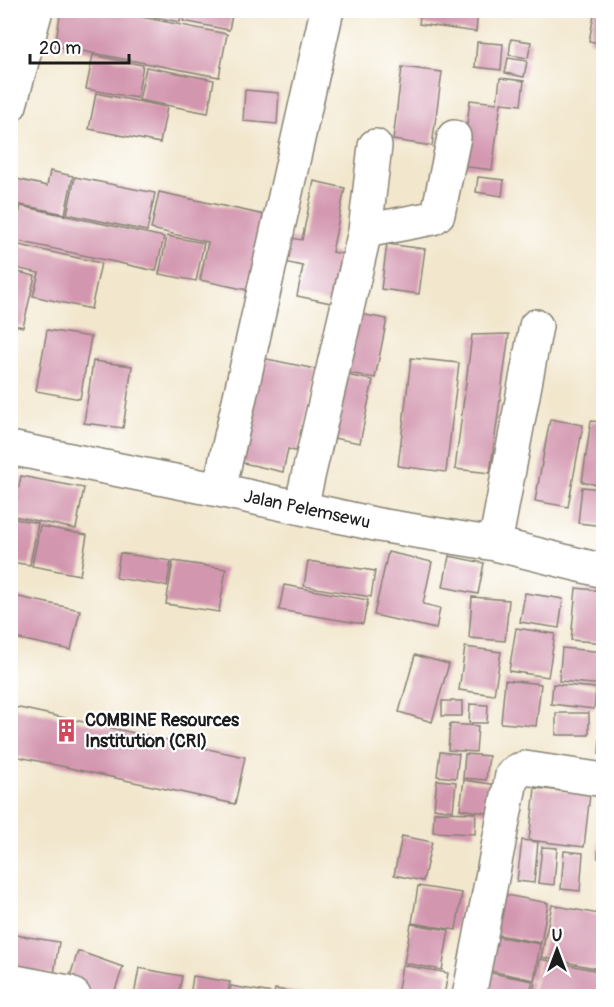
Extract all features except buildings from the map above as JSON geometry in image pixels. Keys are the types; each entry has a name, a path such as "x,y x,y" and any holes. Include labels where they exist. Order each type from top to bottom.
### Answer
{"street":[{"path":"12,97 36,10"},
{"path":"219,490 327,10"},
{"path":"364,231 433,218 438,213 454,137"},
{"path":"301,507 364,231 375,146"},
{"path":"495,544 536,326"},
{"name":"Jalan Pelemsewu","path":"10,448 379,525 495,544 603,571"},
{"path":"469,996 512,775 525,768 603,780"},
{"path":"10,981 68,992 74,996"}],"place":[{"name":"COMBINE Resources Institution (CRI)","path":"67,730"}]}
